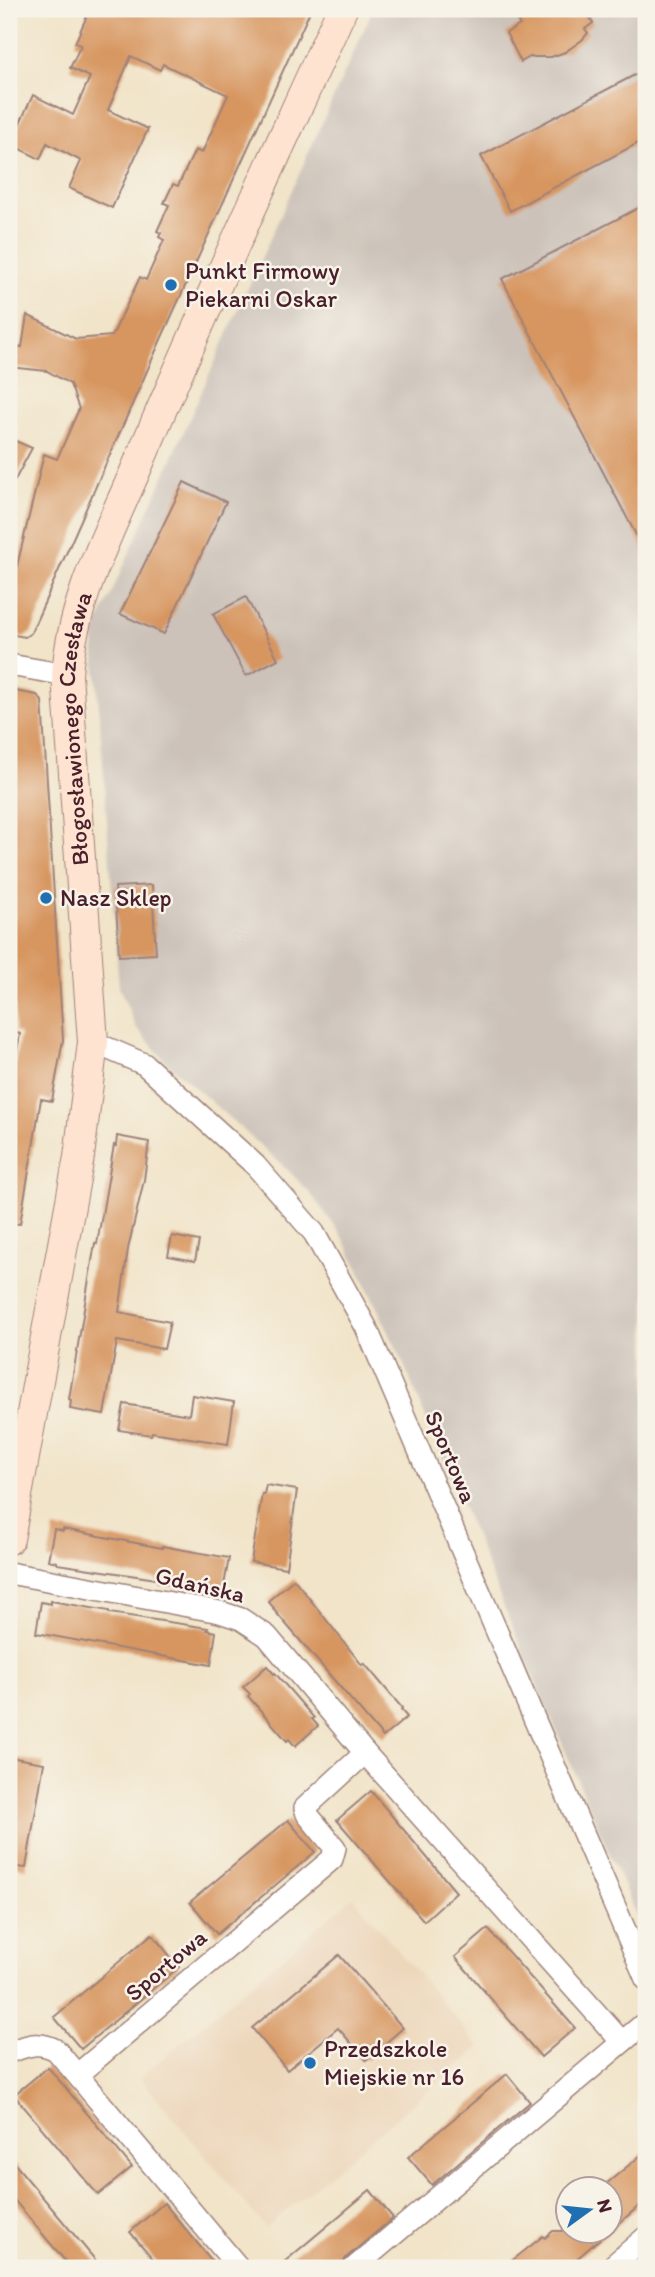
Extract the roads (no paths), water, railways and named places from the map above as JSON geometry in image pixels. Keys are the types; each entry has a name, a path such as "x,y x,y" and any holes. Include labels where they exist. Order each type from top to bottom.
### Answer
{"street":[{"name":"Błogosławionego Czesława","path":"9,1539 79,1157 93,1042 67,675 69,647 89,583 164,404 342,9"},
{"path":"9,665 67,675"},
{"name":"Sportowa","path":"93,1042 144,1064 255,1165 314,1233 366,1327 646,1979"},
{"name":"Gdańska","path":"9,1573 220,1612 241,1619 267,1636 365,1753"},
{"path":"365,1753 621,2041"},
{"name":"Sportowa","path":"78,2074 332,1859 335,1848 305,1808 365,1753"},
{"path":"354,2268 646,2022"},
{"path":"9,2052 36,2043 56,2050 239,2268"},
{"path":"610,2268 646,2238"}],"place":[{"name":"Punkt Firmowy Piekarni Oskar","path":"171,285"},
{"name":"Nasz Sklep","path":"46,898"},
{"name":"Przedszkole Miejskie nr 16","path":"310,2063"}]}
